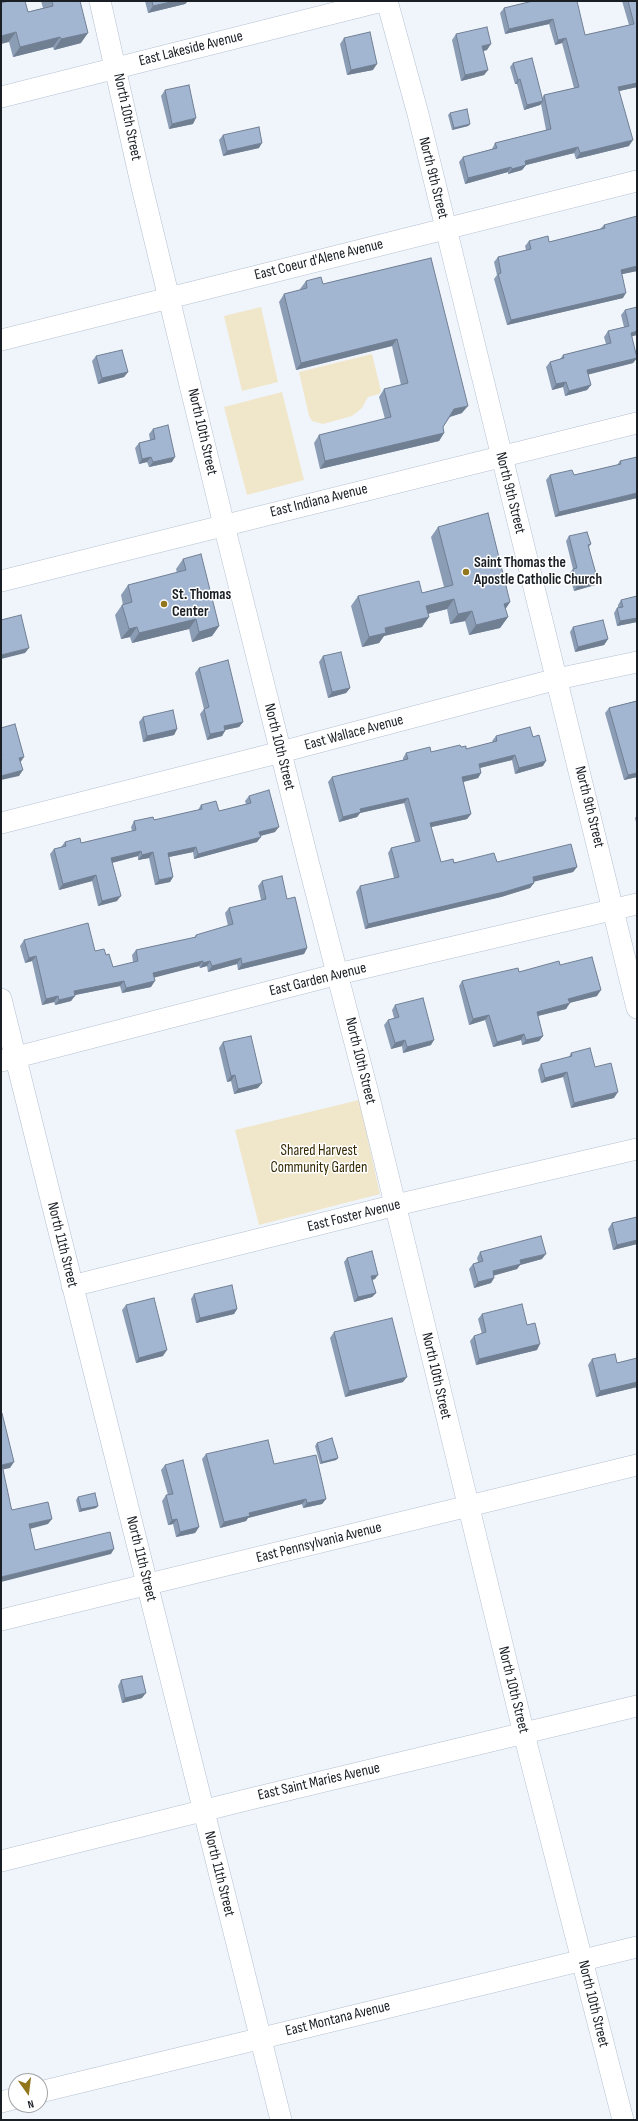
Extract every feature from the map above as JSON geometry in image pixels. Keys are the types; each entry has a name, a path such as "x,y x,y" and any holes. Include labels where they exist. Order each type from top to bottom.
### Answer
{"street":[{"name":"North 10th Street","path":"100,1 141,183 224,525 396,1205 524,1734 623,2120"},
{"name":"East Lakeside Avenue","path":"1,97 382,1"},
{"name":"North 9th Street","path":"387,1 418,114 637,1008"},
{"name":"East Coeur d'Alene Avenue","path":"1,340 170,299 445,228 637,181"},
{"name":"East Indiana Avenue","path":"1,581 637,423"},
{"name":"East Wallace Avenue","path":"1,823 281,752 557,679 637,662"},
{"name":"East Garden Avenue","path":"8,1060 338,974 637,904"},
{"name":"North 11th Street","path":"1,999 8,1060 72,1286 281,2120"},
{"name":"East Foster Avenue","path":"72,1286 396,1205 637,1149"},
{"name":"East Pennsylvania Avenue","path":"1,1620 637,1465"},
{"name":"East Saint Maries Avenue","path":"1,1861 637,1706"},
{"name":"East Montana Avenue","path":"48,2090 637,1946"}],"green space":[{"path":"261,307 278,382 242,391 224,316"},
{"path":"372,354 381,391 379,394 368,397 362,408 352,416 323,424 312,421 309,416 299,372"},
{"path":"282,392 304,480 247,495 224,407"},
{"name":"Shared Harvest Community Garden","path":"359,1100 380,1194 259,1225 235,1130"}],"building":[{"path":"9,1 25,1 28,12 53,6 52,1 80,1 88,33 61,39 60,37 20,47 16,32 1,36 1,3"},
{"path":"152,1 175,1 153,6"},
{"path":"533,1 577,1 585,35 634,24 628,1 637,1 637,83 618,87 633,140 580,153 578,147 525,161 526,165 512,169 511,167 468,178 463,157 497,148 495,143 551,129 544,95 579,87 566,38 558,40 553,19 509,29 504,8"},
{"path":"487,27 491,44 482,46 488,70 465,75 456,34"},
{"path":"370,32 377,64 351,70 344,38"},
{"path":"532,58 543,101 527,105 520,79 518,80 513,63"},
{"path":"189,85 196,118 172,124 165,90"},
{"path":"467,109 470,124 454,128 450,113"},
{"path":"259,127 262,143 227,151 223,135"},
{"path":"637,216 637,266 621,270 626,293 511,320 498,274 501,273 498,257 531,249 529,241 548,236 549,242 605,228 604,225"},
{"path":"431,258 468,406 454,409 443,427 444,433 325,461 319,435 391,417 384,389 408,383 397,339 301,363 284,294 307,288 306,281 321,277 323,284"},
{"path":"637,307 637,331 631,333 637,358 587,370 591,385 569,391 566,382 556,384 550,362 564,358 563,355 611,343 608,331 629,326 625,310"},
{"path":"122,350 128,372 102,378 96,356"},
{"path":"168,425 175,457 153,462 151,457 142,459 139,443 155,439 153,429"},
{"path":"637,457 637,493 559,512 550,475 572,470 574,475 621,464 620,461"},
{"name":"Saint Thomas the Apostle Catholic Church","path":"488,513 510,602 504,604 508,617 476,625 472,611 458,614 454,599 426,606 429,617 385,628 386,633 369,637 358,596 419,581 422,593 453,585 438,527"},
{"path":"587,532 591,544 588,545 598,581 577,587 573,569 577,568 569,536"},
{"name":"St. Thomas Center","path":"201,554 219,626 199,632 196,619 139,633 137,627 129,629 122,605 132,602 128,585 186,570 183,559"},
{"path":"637,596 637,618 620,621 617,608 623,607 621,600"},
{"path":"21,615 29,648 1,655 1,620"},
{"path":"603,620 608,639 578,647 573,627"},
{"path":"341,652 350,688 332,692 323,656"},
{"path":"228,660 243,722 224,726 225,731 210,734 204,709 209,707 199,668"},
{"path":"637,701 637,773 628,775 609,708"},
{"path":"173,710 177,729 147,736 143,717"},
{"path":"15,724 24,757 19,758 23,770 1,776 1,728"},
{"path":"530,727 533,737 539,735 546,761 519,768 515,755 479,764 481,773 462,777 471,814 430,823 441,862 453,859 454,863 494,853 497,862 571,844 577,867 533,877 534,883 504,892 368,924 360,886 399,877 391,848 420,841 408,798 360,809 361,812 343,817 332,777 408,759 406,753 430,747 431,752 460,745 461,747 466,746 466,749 497,741 496,736"},
{"path":"269,790 279,827 259,832 261,837 198,854 196,847 168,853 173,877 159,880 153,852 142,855 141,851 111,858 121,896 102,901 96,875 63,884 54,849 66,846 65,842 80,838 81,843 136,830 134,821 153,817 154,820 202,809 201,805 216,801 219,811 251,803 249,796"},
{"path":"282,876 287,899 295,897 307,948 242,964 241,958 212,966 210,961 203,963 203,961 153,973 155,981 126,988 124,981 74,991 75,996 59,1000 58,996 46,999 36,956 29,958 24,940 88,923 95,951 104,949 106,955 109,954 113,967 138,961 136,950 196,937 196,935 233,924 229,908 266,899 262,881"},
{"path":"592,957 601,990 568,999 570,1003 537,1012 543,1036 526,1040 524,1034 497,1042 489,1015 473,1019 462,981 518,968 519,972 559,961 560,965"},
{"path":"423,998 434,1040 407,1047 405,1040 395,1043 388,1020 399,1017 395,1005"},
{"path":"251,1036 262,1083 238,1089 235,1075 231,1076 223,1042"},
{"path":"590,1048 595,1067 611,1063 618,1092 574,1103 567,1072 545,1078 541,1064 572,1056 571,1053"},
{"path":"637,1217 637,1240 617,1245 612,1223"},
{"path":"541,1236 546,1254 520,1260 521,1264 493,1271 494,1278 478,1282 473,1264 483,1261 480,1252"},
{"path":"372,1251 378,1275 371,1276 376,1293 358,1297 347,1258"},
{"path":"232,1285 237,1309 200,1318 194,1294"},
{"path":"154,1298 167,1350 139,1358 126,1305"},
{"path":"522,1304 527,1325 535,1323 540,1344 479,1359 474,1336 486,1332 482,1314"},
{"path":"392,1318 407,1377 349,1391 334,1332"},
{"path":"615,1354 617,1363 637,1358 637,1382 600,1391 592,1359"},
{"path":"1,1413 14,1462 2,1465 12,1510 48,1502 52,1519 29,1524 35,1550 110,1532 114,1549 1,1577"},
{"path":"332,1438 338,1458 322,1462 317,1443"},
{"path":"268,1440 274,1464 316,1455 326,1499 307,1503 306,1499 249,1513 250,1516 224,1522 206,1454"},
{"path":"183,1460 199,1527 180,1532 177,1519 172,1520 166,1495 173,1494 165,1465"},
{"path":"95,1493 98,1506 81,1509 78,1497"},
{"path":"142,1676 146,1693 125,1698 121,1680"}],"place":[{"name":"Saint Thomas the Apostle Catholic Church","path":"466,572"},
{"name":"St. Thomas Center","path":"164,604"}]}
